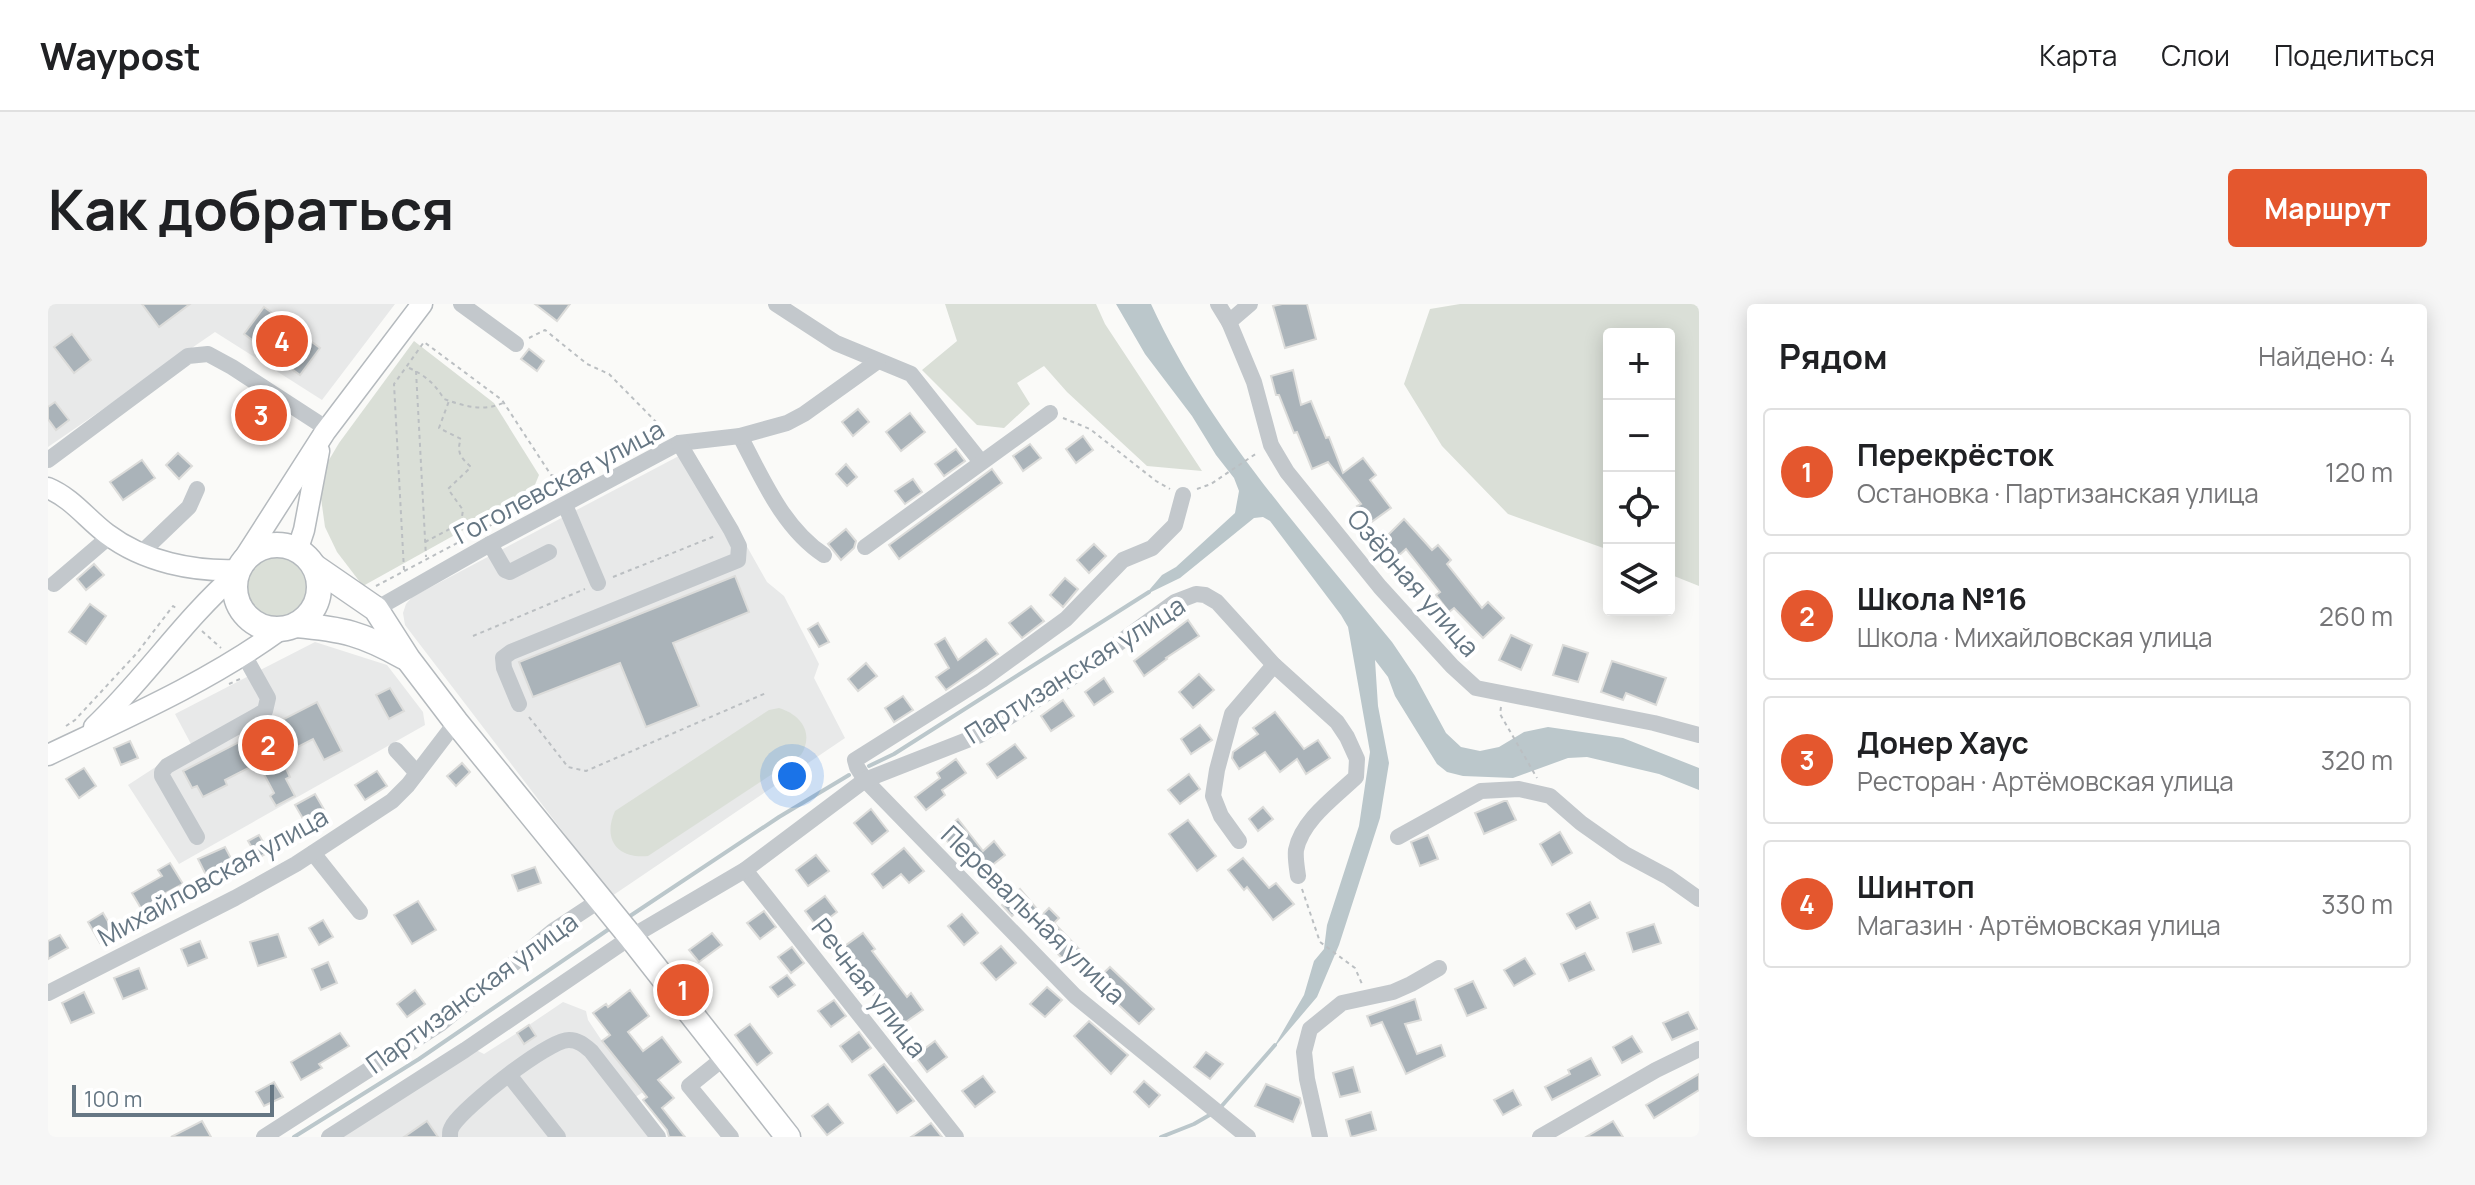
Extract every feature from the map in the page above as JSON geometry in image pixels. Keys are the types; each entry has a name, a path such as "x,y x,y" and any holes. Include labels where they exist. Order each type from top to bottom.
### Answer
{"highway":[{"path":"274,545 290,546 306,559 320,583 318,600 310,615 288,627 264,628 250,621 239,607 234,591 239,568 257,549 274,545"},
{"name":"Партизанская улица","path":"306,559 369,603 456,722 788,1137"},
{"name":"Партизанская улица","path":"288,627 335,628 369,638 408,659"}],"main road":[{"path":"56,751 92,729 115,707 239,568 329,430 422,304"},
{"path":"306,559 315,463 329,430"},
{"path":"48,488 65,497 110,536 141,553 195,570 239,568"},
{"path":"56,751 184,691 288,627"}],"street":[{"path":"461,304 516,344"},
{"path":"776,304 836,343 911,374 981,462"},
{"name":"Озёрная улица","path":"1218,304 1229,322 1254,382 1271,445 1287,472 1380,587 1476,688 1654,723 1699,735"},
{"path":"1229,322 1250,304"},
{"path":"48,460 188,356 199,354 208,354 232,367 329,430"},
{"name":"Гоголевская улица","path":"369,603 490,544 679,443 740,436 795,419 878,361"},
{"path":"865,547 1050,413"},
{"path":"740,436 789,522 807,544 824,555"},
{"path":"519,704 504,668 503,658 511,652 738,560 739,546 731,530 679,443"},
{"path":"141,553 189,507 197,489"},
{"name":"Партизанская улица","path":"865,780 855,760 865,751 982,680 1066,619 1123,560 1152,548 1175,525 1183,495"},
{"path":"565,505 598,583"},
{"path":"54,584 110,536"},
{"path":"490,544 505,570 510,572 549,552"},
{"name":"Партизанская улица","path":"329,1137 465,1050 628,934 745,870 865,780 980,735 1071,678 1175,602 1196,594 1217,602 1274,665"},
{"path":"197,837 162,772 167,766 265,711 268,698 244,655"},
{"path":"1239,841 1221,816 1213,796 1217,770 1232,714 1274,665 1337,722 1357,759 1356,777 1327,803 1307,827 1296,850 1298,876"},
{"name":"Михайловская улица","path":"48,993 235,898 313,853 392,801 456,722"},
{"path":"396,750 417,773"},
{"name":"Перевальная улица","path":"865,780 1075,996 1248,1137"},
{"path":"1398,837 1481,791 1519,789 1550,796 1625,854 1668,877 1699,899"},
{"path":"313,853 360,912"},
{"name":"Речная улица","path":"745,870 956,1137"},
{"name":"Партизанская улица","path":"264,1137 440,1024 553,931 603,904"},
{"path":"1320,1137 1304,1052 1310,1029 1342,1003 1393,992 1439,968"},
{"path":"450,1137 451,1128 466,1110 553,1044 567,1039 579,1042 591,1051 658,1137"},
{"path":"1540,1137 1656,1070 1699,1049"},
{"path":"725,1057 689,1086 731,1137"},
{"path":"509,1075 558,1137"}],"path":[{"path":"516,344 545,330 587,364 609,374 679,443"},
{"path":"404,570 394,384 424,342 493,391 551,475 566,478"},
{"path":"407,367 437,387 444,399 449,401 491,409 504,403"},
{"path":"416,371 426,558"},
{"path":"425,542 461,523 463,510 448,489 471,467 461,458 458,448 461,439 439,428 449,401"},
{"path":"1050,413 1090,429 1156,481 1183,495 1211,484 1250,457"},
{"path":"369,603 381,582 552,493"},
{"path":"519,704 568,767 586,771 766,693"},
{"path":"1502,694 1500,714 1536,777"},
{"path":"1298,876 1320,942 1355,968 1366,997"}],"shaded area":[{"path":"48,304 395,304 322,400 215,332 48,447"},
{"path":"945,304 1096,304 1105,324 1202,471 1147,466 1067,392 1044,366 1017,383 1030,404 1004,428 977,425 922,370 957,341"},
{"path":"1116,304 1151,304 1174,350 1230,438 1392,642 1415,676 1446,733 1461,747 1480,751 1499,747 1524,732 1548,727 1623,738 1699,768 1699,790 1659,774 1587,757 1568,758 1513,778 1463,776 1447,772 1437,764 1395,696 1388,677 1375,660 1378,706 1389,763 1380,818 1339,945 1317,997 1272,1050 1304,995 1314,961 1324,949 1327,925 1359,826 1370,752 1348,627 1270,521 1263,517 1254,518 1180,578 1145,595 1162,575 1176,567 1235,513 1239,491 1234,478 1192,416 1145,354"},
{"path":"1460,304 1699,304 1699,586 1675,576 1675,328 1603,328 1603,548 1508,514 1442,446 1404,384 1430,309"},
{"path":"414,341 494,403 539,475 532,492 363,586 337,552 325,527 321,498 323,470 339,443"},
{"path":"692,449 767,582 784,596 819,664 814,678 845,738 612,896 405,625 403,613 412,597"},
{"path":"269,557 281,557 297,566 304,576 304,600 297,610 281,619 269,619 249,605 244,594 244,582 258,562"},
{"path":"315,642 387,665 423,712 425,725 179,864 128,785 191,744 175,714"},
{"path":"779,708 794,715 804,726 806,740 801,755 648,856 628,854 615,846 610,831 615,811 769,710"},
{"path":"563,1002 586,1011 588,1020 602,1041 643,1092 634,1098 665,1137 343,1137 476,1050 484,1054 517,1033 525,1043 536,1036 529,1025"}],"building":[{"path":"142,304 190,304 159,327"},
{"path":"535,304 570,304 557,321"},
{"path":"1307,304 1316,339 1285,348 1273,306"},
{"path":"264,307 320,348 300,375 244,334"},
{"path":"72,334 91,360 74,373 54,347"},
{"path":"529,349 544,361 537,371 521,359"},
{"path":"1293,370 1301,405 1311,401 1343,473 1363,458 1376,475 1370,480 1391,508 1370,523 1357,506 1361,504 1328,462 1312,469 1279,395 1276,395 1271,376"},
{"path":"55,402 69,420 56,430 48,419 48,407"},
{"path":"858,409 869,422 853,436 842,422"},
{"path":"910,413 925,432 901,451 886,432"},
{"path":"1083,436 1093,450 1076,463 1066,449"},
{"path":"1030,444 1041,458 1023,471 1013,456"},
{"path":"956,449 965,461 944,476 935,464"},
{"path":"178,453 192,466 179,479 166,465"},
{"path":"142,460 155,478 123,500 110,482"},
{"path":"846,464 857,477 847,486 836,474"},
{"path":"992,469 1002,483 899,559 889,545"},
{"path":"913,479 922,492 905,504 895,491"},
{"path":"1404,519 1432,550 1438,545 1451,560 1447,564 1482,608 1488,602 1504,618 1483,638 1454,608 1449,612 1436,595 1440,592 1406,549 1397,557 1382,541"},
{"path":"846,529 856,541 854,548 841,560 828,544"},
{"path":"1094,544 1106,556 1089,573 1077,560"},
{"path":"94,564 104,575 86,590 77,579"},
{"path":"735,576 749,612 673,643 699,706 646,727 620,663 533,697 519,662"},
{"path":"1065,578 1078,589 1063,607 1050,595"},
{"path":"90,604 106,616 86,644 69,632"},
{"path":"1031,606 1044,621 1022,638 1009,623"},
{"path":"1188,620 1199,636 1144,676 1134,661"},
{"path":"818,623 829,642 819,647 808,629"},
{"path":"1511,635 1532,645 1521,670 1499,660"},
{"path":"945,638 958,660 986,639 998,654 946,690 936,677 949,668 935,644"},
{"path":"1563,645 1588,653 1578,682 1553,675"},
{"path":"1612,661 1666,678 1656,705 1626,693 1623,700 1601,692"},
{"path":"866,663 877,676 858,691 848,679"},
{"path":"1199,674 1214,690 1193,708 1179,692"},
{"path":"1104,678 1113,692 1094,705 1085,692"},
{"path":"390,688 404,711 389,719 376,695"},
{"path":"903,696 913,710 894,722 885,708"},
{"path":"1063,700 1074,716 1051,731 1041,716"},
{"path":"317,702 342,751 324,760 313,739 280,756 290,777 286,779 295,796 276,806 270,796 274,793 258,763 225,780 227,785 203,797 197,786 192,788 183,771"},
{"path":"1275,712 1304,749 1318,740 1330,758 1306,774 1297,759 1280,772 1265,752 1239,769 1232,758 1233,752 1258,734 1253,728"},
{"path":"1200,725 1212,740 1191,754 1181,739"},
{"path":"130,741 138,758 121,765 114,748"},
{"path":"1015,744 1026,758 997,778 987,764"},
{"path":"956,759 966,773 942,790 945,795 926,810 915,797 940,778 937,773"},
{"path":"462,763 470,772 456,786 447,776"},
{"path":"84,768 96,786 79,798 66,779"},
{"path":"377,771 387,786 365,800 355,785"},
{"path":"1189,774 1200,789 1180,804 1168,790"},
{"path":"315,794 329,818 309,829 295,805"},
{"path":"1507,801 1516,820 1484,834 1475,813"},
{"path":"1263,807 1273,819 1258,831 1249,819"},
{"path":"871,809 888,831 872,844 854,823"},
{"path":"958,819 983,851 994,841 1005,855 986,870 964,843 954,850 941,833"},
{"path":"1188,820 1216,856 1197,871 1169,834"},
{"path":"1560,832 1572,853 1552,865 1540,844"},
{"path":"259,835 269,852 258,858 248,841"},
{"path":"1428,835 1438,859 1420,866 1411,842"},
{"path":"225,847 235,866 208,879 198,859"},
{"path":"904,848 924,871 909,883 901,874 883,888 872,874"},
{"path":"816,855 829,871 808,886 796,870"},
{"path":"1243,858 1269,888 1276,883 1294,904 1273,920 1247,887 1244,890 1228,870"},
{"path":"170,863 183,884 155,899 160,907 145,915 132,893 162,876 158,870"},
{"path":"535,867 541,883 518,891 512,875"},
{"path":"1020,889 1042,915 1049,908 1059,918 1054,923 1083,953 1070,966 1053,949 1058,944 1021,908 1012,916 1002,905"},
{"path":"825,896 837,912 817,927 805,911"},
{"path":"418,901 436,930 412,944 394,915"},
{"path":"1590,902 1598,918 1576,929 1567,914"},
{"path":"764,911 776,927 760,939 747,923"},
{"path":"103,913 116,935 100,943 88,922"},
{"path":"962,914 978,933 964,945 948,926"},
{"path":"323,920 333,937 319,945 309,928"},
{"path":"1654,924 1661,943 1633,952 1627,933"},
{"path":"712,933 722,945 699,962 689,950"},
{"path":"863,933 875,949 872,951 907,997 911,993 923,1010 903,1024 879,994 875,997 863,981 866,978 842,948"},
{"path":"278,934 286,957 258,966 250,942"},
{"path":"60,935 68,948 48,959 48,941"},
{"path":"200,941 207,958 188,966 181,949"},
{"path":"1001,946 1016,963 996,980 981,963"},
{"path":"792,947 804,963 791,973 778,957"},
{"path":"1585,953 1594,970 1569,981 1561,964"},
{"path":"1525,958 1535,974 1514,986 1504,970"},
{"path":"328,962 337,983 321,990 312,969"},
{"path":"1110,967 1154,1009 1139,1024 1106,993 1103,996 1091,985"},
{"path":"139,968 147,989 123,999 114,978"},
{"path":"787,975 795,985 778,997 770,987"},
{"path":"1473,981 1486,1008 1467,1016 1455,989"},
{"path":"1047,987 1062,1000 1045,1017 1030,1004"},
{"path":"415,990 425,1004 407,1017 397,1004"},
{"path":"630,990 649,1016 628,1032 643,1051 662,1037 681,1062 658,1080 674,1098 662,1108 685,1137 669,1137 643,1100 647,1097 602,1041 610,1035 593,1013 606,1004 608,1007"},
{"path":"84,992 94,1013 71,1023 62,1003"},
{"path":"1415,999 1421,1020 1405,1024 1417,1054 1441,1045 1445,1056 1406,1074 1382,1022 1371,1026 1367,1016"},
{"path":"834,1000 846,1016 831,1027 818,1011"},
{"path":"1688,1012 1697,1029 1672,1040 1663,1023"},
{"path":"1089,1021 1128,1055 1111,1074 1074,1036"},
{"path":"750,1024 772,1053 757,1065 735,1035"},
{"path":"529,1025 536,1036 524,1044 517,1033"},
{"path":"859,1032 871,1048 852,1062 840,1046"},
{"path":"340,1033 349,1046 319,1064 322,1068 301,1080 291,1062"},
{"path":"1632,1036 1642,1052 1622,1063 1613,1047"},
{"path":"935,1041 947,1057 927,1072 915,1056"},
{"path":"1206,1052 1223,1064 1210,1079 1194,1067"},
{"path":"1591,1058 1600,1075 1552,1100 1545,1087"},
{"path":"884,1064 914,1101 897,1113 869,1075"},
{"path":"1353,1067 1360,1092 1340,1097 1333,1073"},
{"path":"1699,1074 1699,1090 1654,1118 1646,1105"},
{"path":"983,1076 995,1092 975,1107 962,1091"},
{"path":"1144,1081 1160,1095 1149,1107 1134,1092"},
{"path":"274,1082 283,1097 264,1106 256,1092"},
{"path":"1266,1084 1300,1098 1293,1122 1255,1106"},
{"path":"1513,1090 1521,1105 1503,1115 1494,1100"},
{"path":"828,1104 843,1123 827,1135 812,1116"},
{"path":"1371,1112 1376,1130 1351,1137 1346,1120"},
{"path":"202,1121 211,1137 171,1137"},
{"path":"427,1121 438,1137 404,1137"},
{"path":"1613,1121 1623,1137 1586,1137"},
{"path":"931,1123 942,1137 911,1137"}],"waterway":[{"path":"869,766 894,754 1149,592"},
{"path":"627,918 779,817 849,775"},
{"path":"294,1137 419,1059 612,927"},
{"path":"1220,1108 1275,1045"},
{"path":"1161,1137 1213,1113"}],"place":[{"name":"Шинтоп","path":"282,341"},
{"name":"Донер Хаус","path":"261,415"},
{"name":"Школа №16","path":"268,745"},
{"name":"Перекрёсток","path":"683,990"}]}
